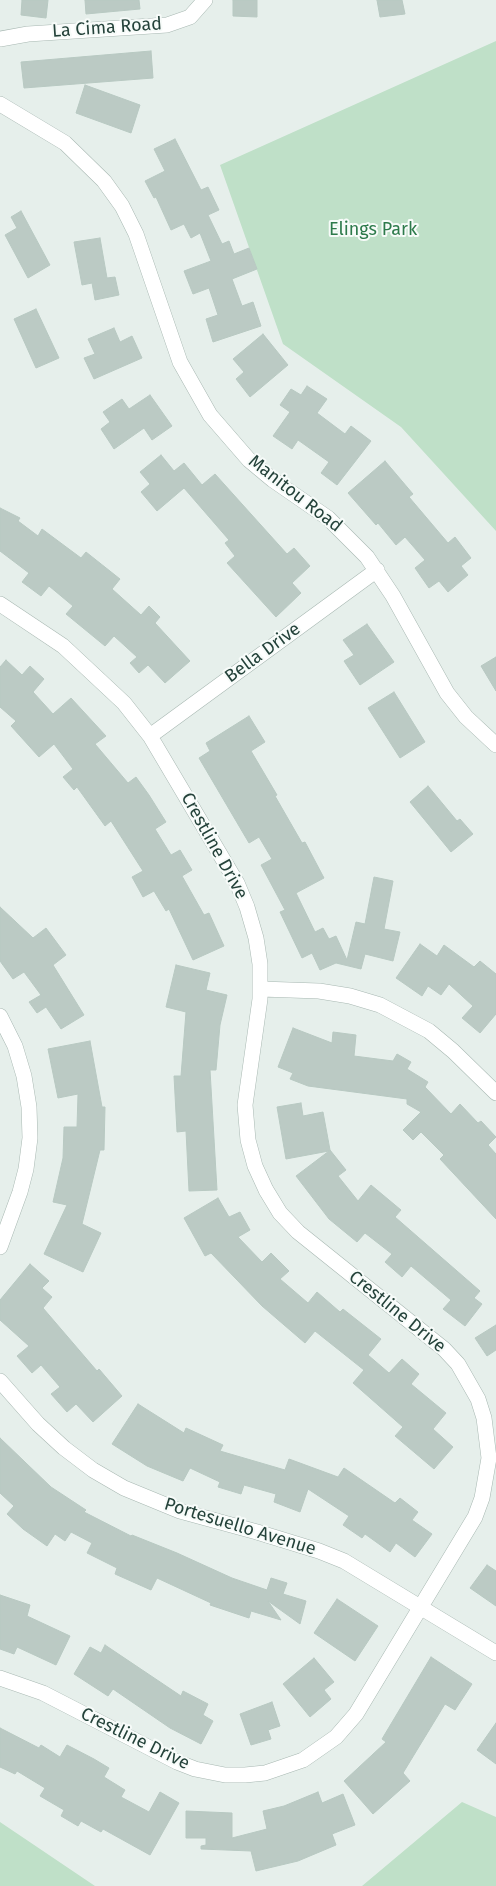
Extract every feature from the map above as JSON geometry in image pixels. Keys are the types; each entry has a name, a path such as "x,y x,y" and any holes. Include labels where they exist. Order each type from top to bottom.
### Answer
{"street":[{"name":"La Cima Road","path":"0,39 28,34 167,25 190,17 197,12 205,0"},
{"name":"Manitou Road","path":"0,104 65,143 104,181 122,206 136,234 180,362 194,389 228,439 273,480 328,518 349,537 377,570 447,693 466,717 496,745"},
{"name":"Bella Drive","path":"150,736 377,570"},
{"name":"Crestline Drive","path":"0,604 29,622 82,662 124,703 150,736 237,883 247,907 256,938 261,989 245,1114 252,1157 266,1190 280,1213 298,1232 444,1349 469,1381 484,1418 489,1458 482,1498 475,1517 356,1714 336,1737 303,1760 265,1773 225,1775 195,1769 176,1762 43,1693 0,1678"},
{"path":"261,989 319,991 350,996 380,1005 429,1031 453,1051 496,1093"},
{"path":"0,1016 15,1046 24,1076 29,1107 30,1138 26,1169 20,1192 0,1247"},
{"name":"Portesuello Avenue","path":"0,1381 38,1424 64,1448 93,1470 124,1488 180,1511 320,1551 344,1561 496,1654"}],"green space":[{"name":"Elings Park","path":"496,41 496,531 401,427 283,344 220,165"},
{"path":"462,1802 496,1817 496,1886 362,1886"},
{"path":"0,1822 95,1886 0,1886"}],"building":[{"path":"22,0 48,0 46,18 21,15"},
{"path":"85,0 139,0 140,9 86,14"},
{"path":"233,0 257,0 257,17 233,16"},
{"path":"377,0 402,0 405,14 380,17"},
{"path":"151,51 153,78 24,88 21,62"},
{"path":"85,85 140,105 131,133 76,113"},
{"path":"175,139 201,190 208,187 219,210 208,215 222,244 229,241 234,254 249,248 257,269 232,279 242,306 253,302 261,326 213,342 206,319 218,315 209,288 193,294 184,271 211,261 200,233 191,238 184,224 171,230 156,197 154,198 145,181 165,171 154,149"},
{"path":"21,211 50,265 28,278 5,235 17,228 11,217"},
{"path":"100,238 107,278 115,277 119,295 95,300 92,283 82,285 74,242"},
{"path":"36,309 59,358 36,368 14,319"},
{"path":"114,328 120,342 132,336 142,358 94,379 84,358 95,354 88,339"},
{"path":"263,334 288,365 250,397 236,379 244,372 233,359"},
{"path":"307,386 327,399 317,413 345,434 351,426 371,441 337,485 321,473 329,462 298,440 292,449 273,436 290,412 280,405 291,389 301,395"},
{"path":"150,395 172,426 152,440 144,428 114,449 101,429 110,422 103,412 122,399 129,409"},
{"path":"161,455 174,471 184,463 202,485 215,474 287,554 294,548 310,566 292,583 301,593 276,617 227,563 235,556 225,543 229,540 184,488 157,511 141,492 150,484 140,472"},
{"path":"385,461 413,494 409,497 448,543 455,537 471,558 461,566 468,575 448,592 439,581 429,588 415,568 425,560 405,537 396,545 378,523 376,525 348,493"},
{"path":"0,508 20,518 18,521 38,536 42,529 81,558 86,552 120,579 112,589 141,615 149,606 160,617 155,623 190,661 165,683 148,665 139,673 130,663 137,657 114,636 105,646 66,614 73,606 49,586 41,596 22,582 29,573 0,551"},
{"path":"367,624 394,662 360,685 344,661 354,655 343,640"},
{"path":"496,657 496,691 481,666"},
{"path":"6,660 22,675 30,666 44,679 33,692 53,714 71,698 106,736 95,744 128,783 136,777 149,795 166,822 155,829 171,855 180,850 192,870 182,876 204,915 209,913 224,946 193,960 169,909 166,911 154,891 143,897 132,877 143,871 111,821 105,826 77,787 74,790 63,777 73,769 54,744 39,757 11,726 16,721 0,707 0,667"},
{"path":"394,692 425,742 400,758 368,708"},
{"path":"249,716 265,742 251,751 302,843 305,842 324,878 296,893 315,932 323,928 329,939 336,936 347,960 356,922 365,924 374,877 393,881 384,929 400,932 393,961 365,954 361,969 336,963 320,970 312,953 302,958 280,912 285,910 261,865 272,859 259,837 249,843 199,758 210,751 206,743"},
{"path":"428,786 457,821 460,819 473,834 451,852 410,802"},
{"path":"0,907 33,938 46,928 66,955 53,965 84,1015 61,1029 46,1007 37,1013 29,1002 41,995 24,972 13,979 0,961"},
{"path":"420,944 437,956 444,945 474,967 480,961 496,974 496,1014 480,1033 462,1018 473,1006 449,984 441,995 428,986 422,996 396,978"},
{"path":"176,965 210,973 206,990 227,995 220,1025 216,1070 210,1070 217,1190 189,1191 186,1131 177,1132 174,1076 181,1076 186,1012 166,1007"},
{"path":"293,1028 332,1043 333,1032 356,1035 354,1056 393,1061 397,1054 411,1062 407,1069 428,1082 425,1087 451,1114 460,1104 478,1123 481,1121 496,1137 488,1145 496,1154 496,1219 440,1159 444,1155 421,1132 413,1140 403,1130 421,1112 407,1104 407,1099 308,1086 290,1079 293,1073 278,1067"},
{"path":"90,1041 102,1107 105,1107 104,1150 100,1150 82,1224 101,1233 83,1272 44,1254 67,1205 53,1202 63,1158 64,1127 77,1127 78,1094 58,1098 48,1049"},
{"path":"301,1103 303,1116 323,1112 330,1150 346,1170 338,1176 358,1201 371,1185 401,1210 395,1217 480,1291 474,1298 482,1304 465,1326 443,1309 451,1300 411,1266 402,1277 385,1262 392,1254 365,1233 357,1242 329,1219 296,1176 329,1151 286,1159 277,1107"},
{"path":"218,1198 229,1217 240,1212 250,1230 238,1237 262,1262 271,1253 289,1271 280,1279 308,1303 317,1292 340,1312 343,1309 381,1339 368,1355 389,1373 402,1359 419,1374 411,1384 446,1413 433,1429 453,1447 434,1469 395,1436 403,1427 353,1383 364,1370 315,1331 305,1343 262,1306 211,1253 205,1256 184,1218"},
{"path":"30,1264 49,1281 42,1288 52,1297 43,1308 97,1371 99,1369 122,1396 93,1422 76,1404 67,1412 51,1394 60,1387 41,1365 32,1373 17,1356 29,1346 0,1320 0,1300"},
{"path":"496,1325 496,1350 487,1356 475,1338"},
{"path":"138,1404 184,1433 186,1428 223,1445 220,1451 285,1470 289,1459 338,1477 344,1468 395,1503 400,1498 418,1512 412,1520 432,1534 415,1557 396,1543 390,1552 365,1534 362,1538 343,1525 349,1516 308,1489 300,1512 274,1502 276,1494 244,1485 241,1494 218,1487 220,1482 190,1468 183,1481 147,1466 112,1444"},
{"path":"0,1438 51,1487 86,1510 84,1512 131,1536 177,1553 232,1578 267,1590 271,1578 287,1583 283,1594 306,1601 300,1624 268,1601 281,1620 251,1611 249,1618 210,1605 211,1603 157,1578 151,1590 115,1574 117,1568 87,1553 92,1543 71,1532 65,1541 55,1534 47,1546 23,1529 7,1514 14,1506 0,1493"},
{"path":"487,1565 496,1571 496,1606 470,1588"},
{"path":"0,1595 30,1605 27,1616 70,1636 56,1665 17,1647 14,1654 0,1649"},
{"path":"337,1599 378,1626 355,1661 314,1633"},
{"path":"105,1645 181,1696 183,1691 208,1704 203,1715 213,1721 201,1744 170,1728 113,1689 108,1696 74,1674 90,1647 101,1653"},
{"path":"431,1657 472,1684 455,1710 445,1704 403,1773 410,1781 373,1814 344,1781 386,1742 382,1739"},
{"path":"314,1658 334,1682 324,1690 331,1699 310,1717 283,1684"},
{"path":"272,1702 280,1726 268,1730 271,1739 251,1745 240,1714"},
{"path":"496,1723 496,1764 477,1750"},
{"path":"0,1728 39,1748 41,1745 60,1757 67,1745 94,1759 109,1768 104,1777 125,1790 121,1797 149,1812 160,1792 179,1803 150,1855 103,1829 101,1832 81,1821 78,1826 61,1816 64,1810 40,1796 45,1788 17,1771 15,1774 0,1767"},
{"path":"318,1792 322,1803 343,1794 355,1825 332,1834 336,1845 298,1861 256,1871 251,1851 201,1849 201,1846 206,1845 206,1838 186,1838 186,1811 232,1813 232,1838 267,1829 263,1811 284,1806"}]}
